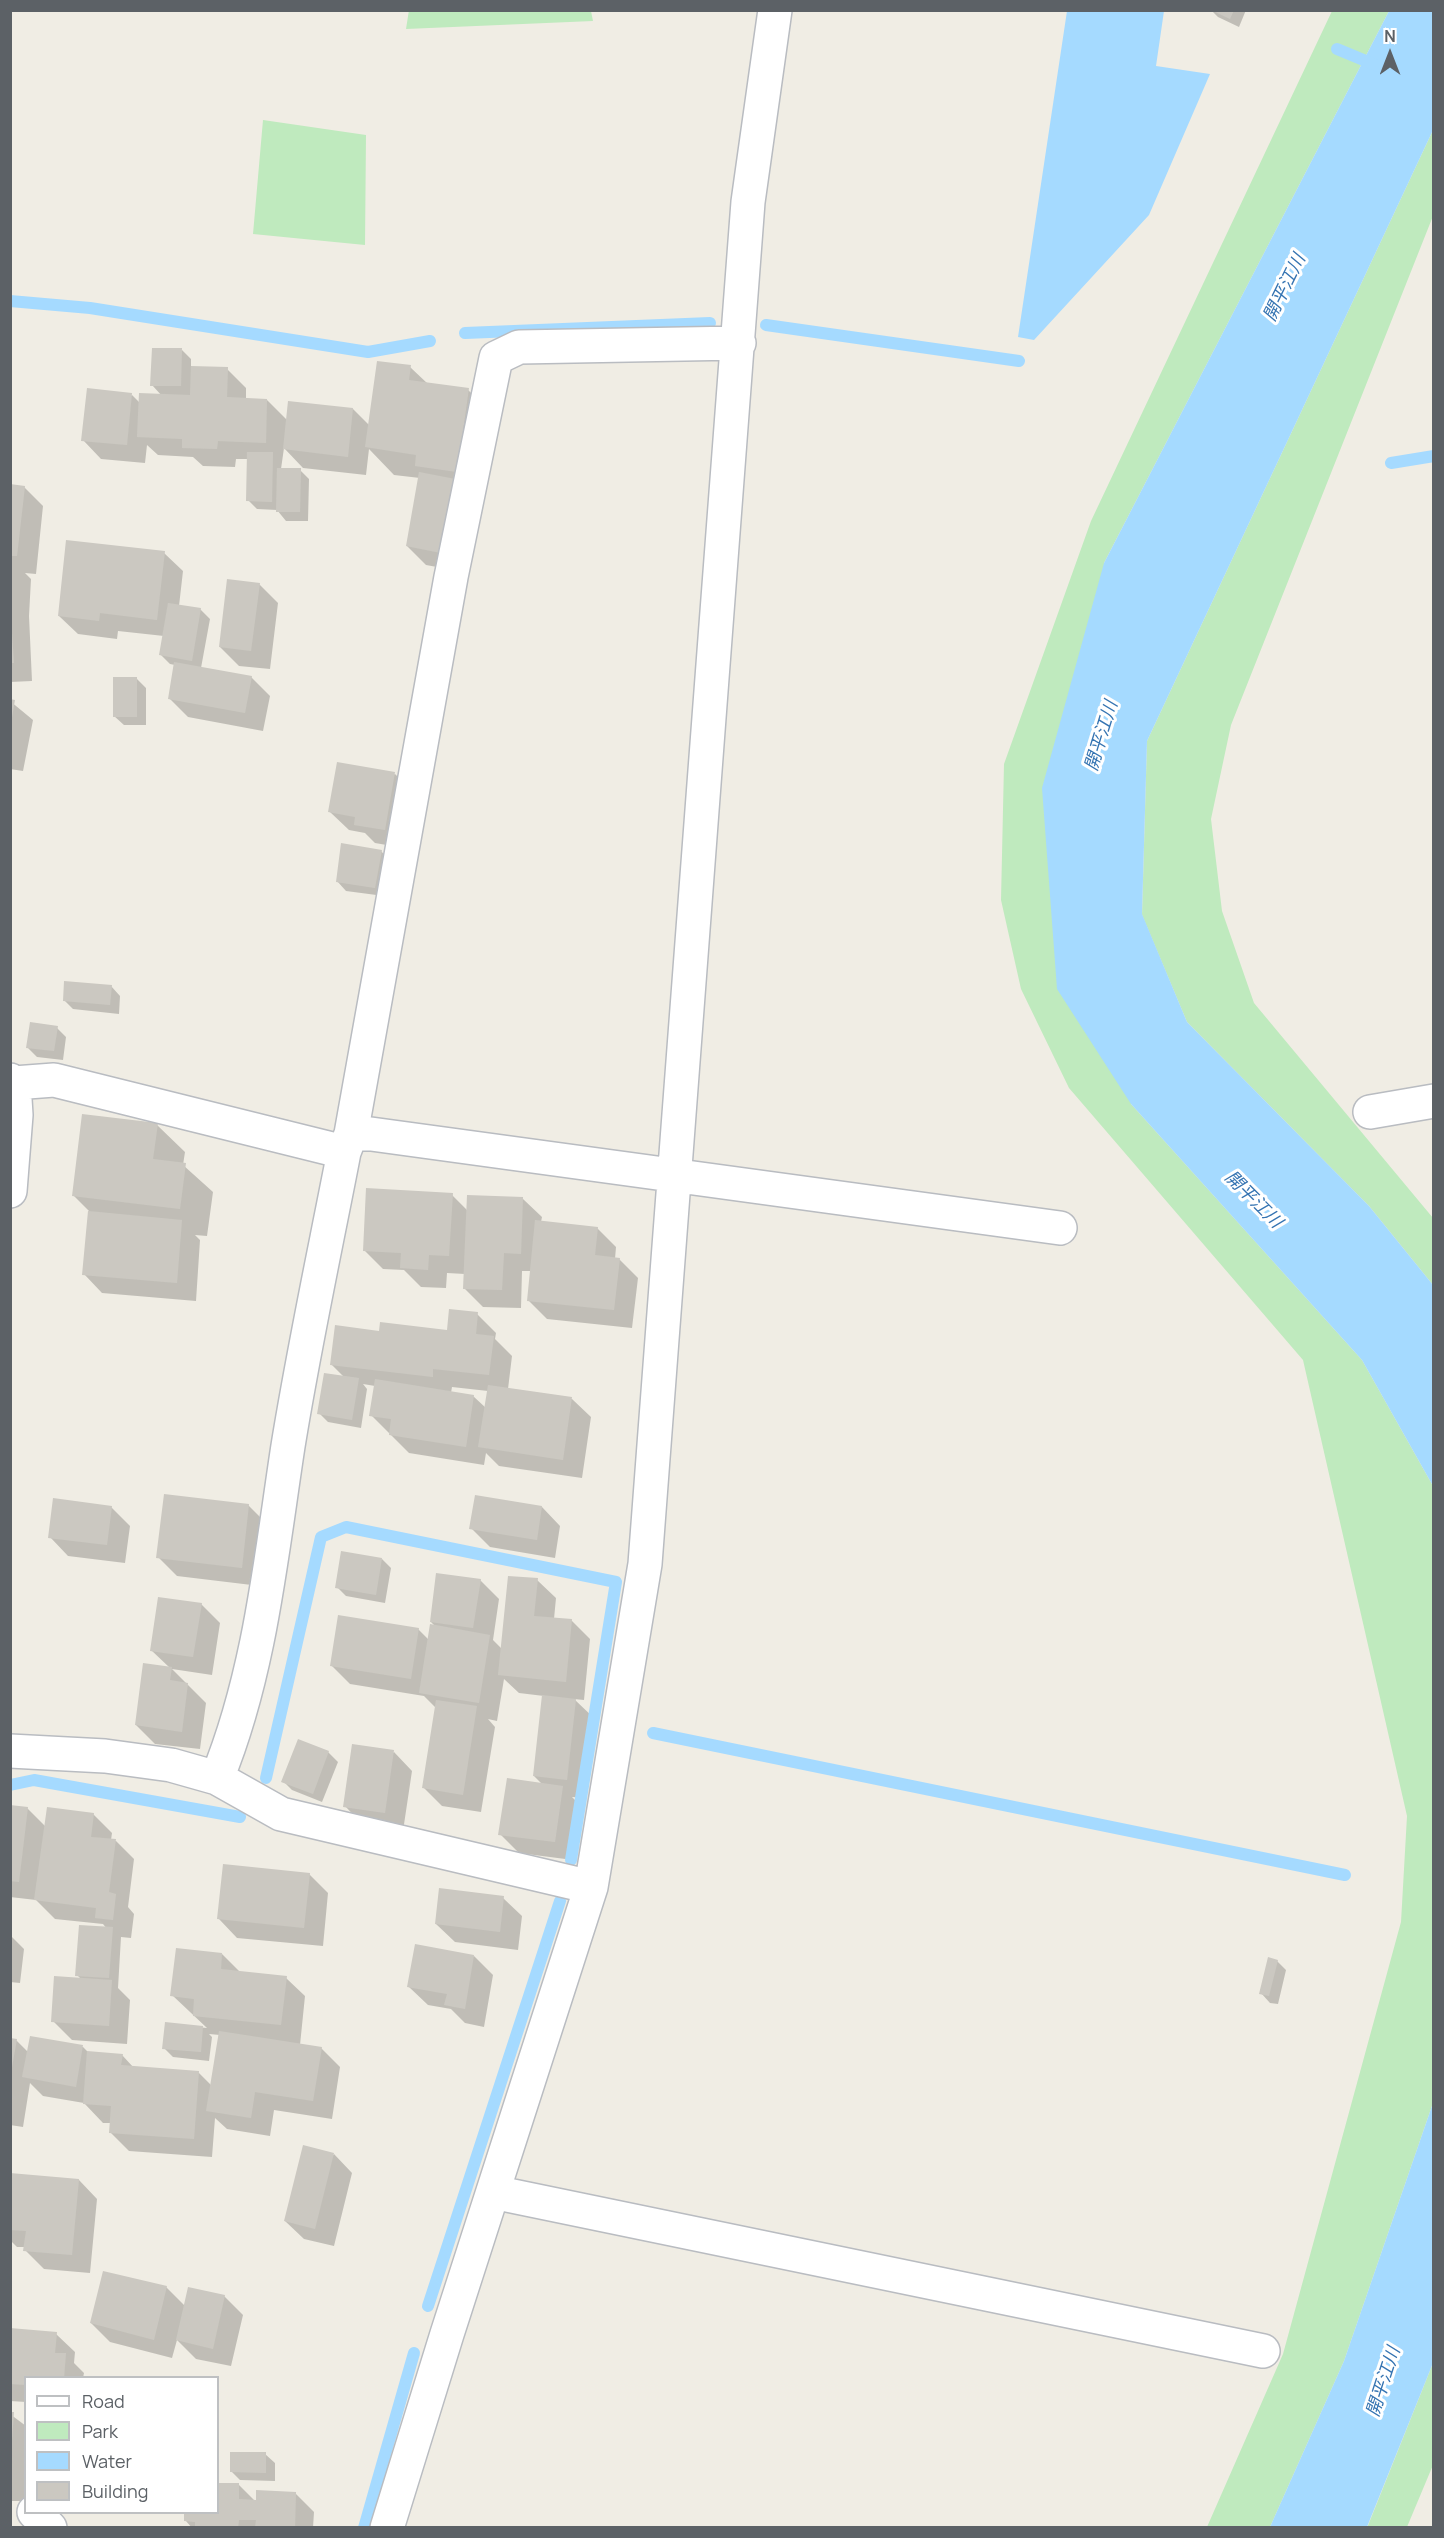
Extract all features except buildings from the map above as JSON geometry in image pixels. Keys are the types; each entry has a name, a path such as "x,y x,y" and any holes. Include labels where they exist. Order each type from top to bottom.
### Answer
{"street":[{"path":"387,2528 591,1887 645,1564 748,202 775,10"},
{"path":"217,1778 232,1740 269,1582 296,1399 347,1143 451,577 496,358 519,347 739,343"},
{"path":"10,1191 15,1115 12,1081 54,1080 347,1143 371,1134 673,1173 1060,1228"},
{"path":"1370,1112 1434,1101"},
{"path":"10,1751 105,1756 171,1765 217,1778 281,1814 591,1887"},
{"path":"493,2192 1263,2351"},
{"path":"36,2514 50,2528"}],"green space":[{"path":"409,10 591,11 593,21 406,29"},
{"path":"1332,11 1389,11 1104,563 1131,1104 1362,1360 1433,1486 1433,2103 1344,2361 1270,2527 1207,2527 1283,2354 1401,1922 1407,1816 1303,1360 1069,1088 1021,989 1001,900 1004,764 1091,521"},
{"path":"263,120 366,135 365,245 253,234"},
{"path":"1433,130 1433,216 1231,725 1211,819 1222,911 1254,1003 1433,1218 1433,1285 1369,1206 1187,1022 1142,915 1147,741"},
{"path":"1433,2363 1433,2465 1407,2527 1367,2528"}],"water":[{"path":"1067,11 1164,11 1156,66 1210,74 1149,215 1034,340 1018,337"},
{"name":"開平江川","path":"1389,11 1433,11 1433,130 1147,741 1142,914 1187,1022 1369,1206 1433,1285 1433,1486 1362,1360 1131,1104 1057,989 1042,788 1104,563"},
{"name":"開平江川","path":"1433,2103 1433,2363 1367,2527 1270,2527 1344,2361"}],"waterway":[{"path":"1337,49 1378,66"},
{"path":"10,301 90,308 368,352 430,341"},
{"path":"465,333 710,323"},
{"path":"766,325 1019,361"},
{"path":"1391,463 1434,456"},
{"path":"266,1778 321,1537 346,1527 616,1582 571,1860"},
{"path":"653,1733 1345,1875"},
{"path":"10,1785 34,1780 240,1817"},
{"path":"428,2306 560,1901"},
{"path":"364,2528 414,2353"}]}
